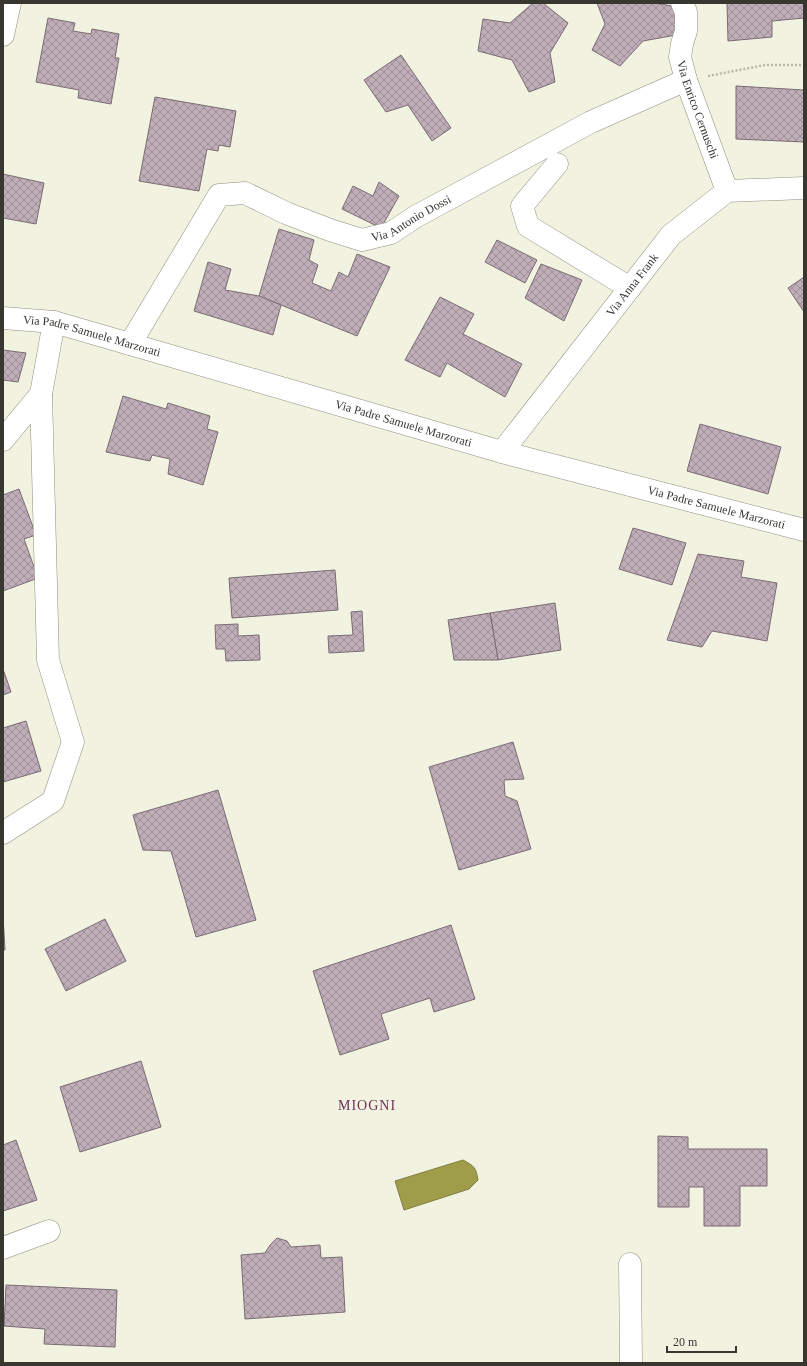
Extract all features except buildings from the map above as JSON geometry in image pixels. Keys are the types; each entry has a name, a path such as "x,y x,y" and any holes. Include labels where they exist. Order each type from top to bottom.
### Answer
{"street":[{"path":"3,35 10,3"},
{"name":"Via Enrico Cernuschi","path":"682,3 686,12 686,31 680,57 686,80 727,191"},
{"name":"Via Antonio Dossi","path":"130,344 218,195 245,193 286,213 330,230 362,240 383,235 391,233 415,217 591,122 686,80"},
{"path":"556,164 522,206 528,226 630,288"},
{"path":"727,191 804,188"},
{"name":"Via Anna Frank","path":"502,452 671,235 727,191"},
{"name":"Via Padre Samuele Marzorati","path":"3,318 54,322 502,452 804,530"},
{"path":"3,833 52,801 73,742 48,660 41,394 54,322"},
{"path":"3,440 41,394"},
{"path":"3,1248 49,1231"},
{"path":"630,1264 630,1363"}],"path":[{"path":"686,80 765,65 804,65"}],"shaded area":[{"path":"463,1160 474,1167 478,1180 469,1189 404,1210 395,1181"}],"district":[{"name":"MIOGNI","path":"367,1105"}]}
